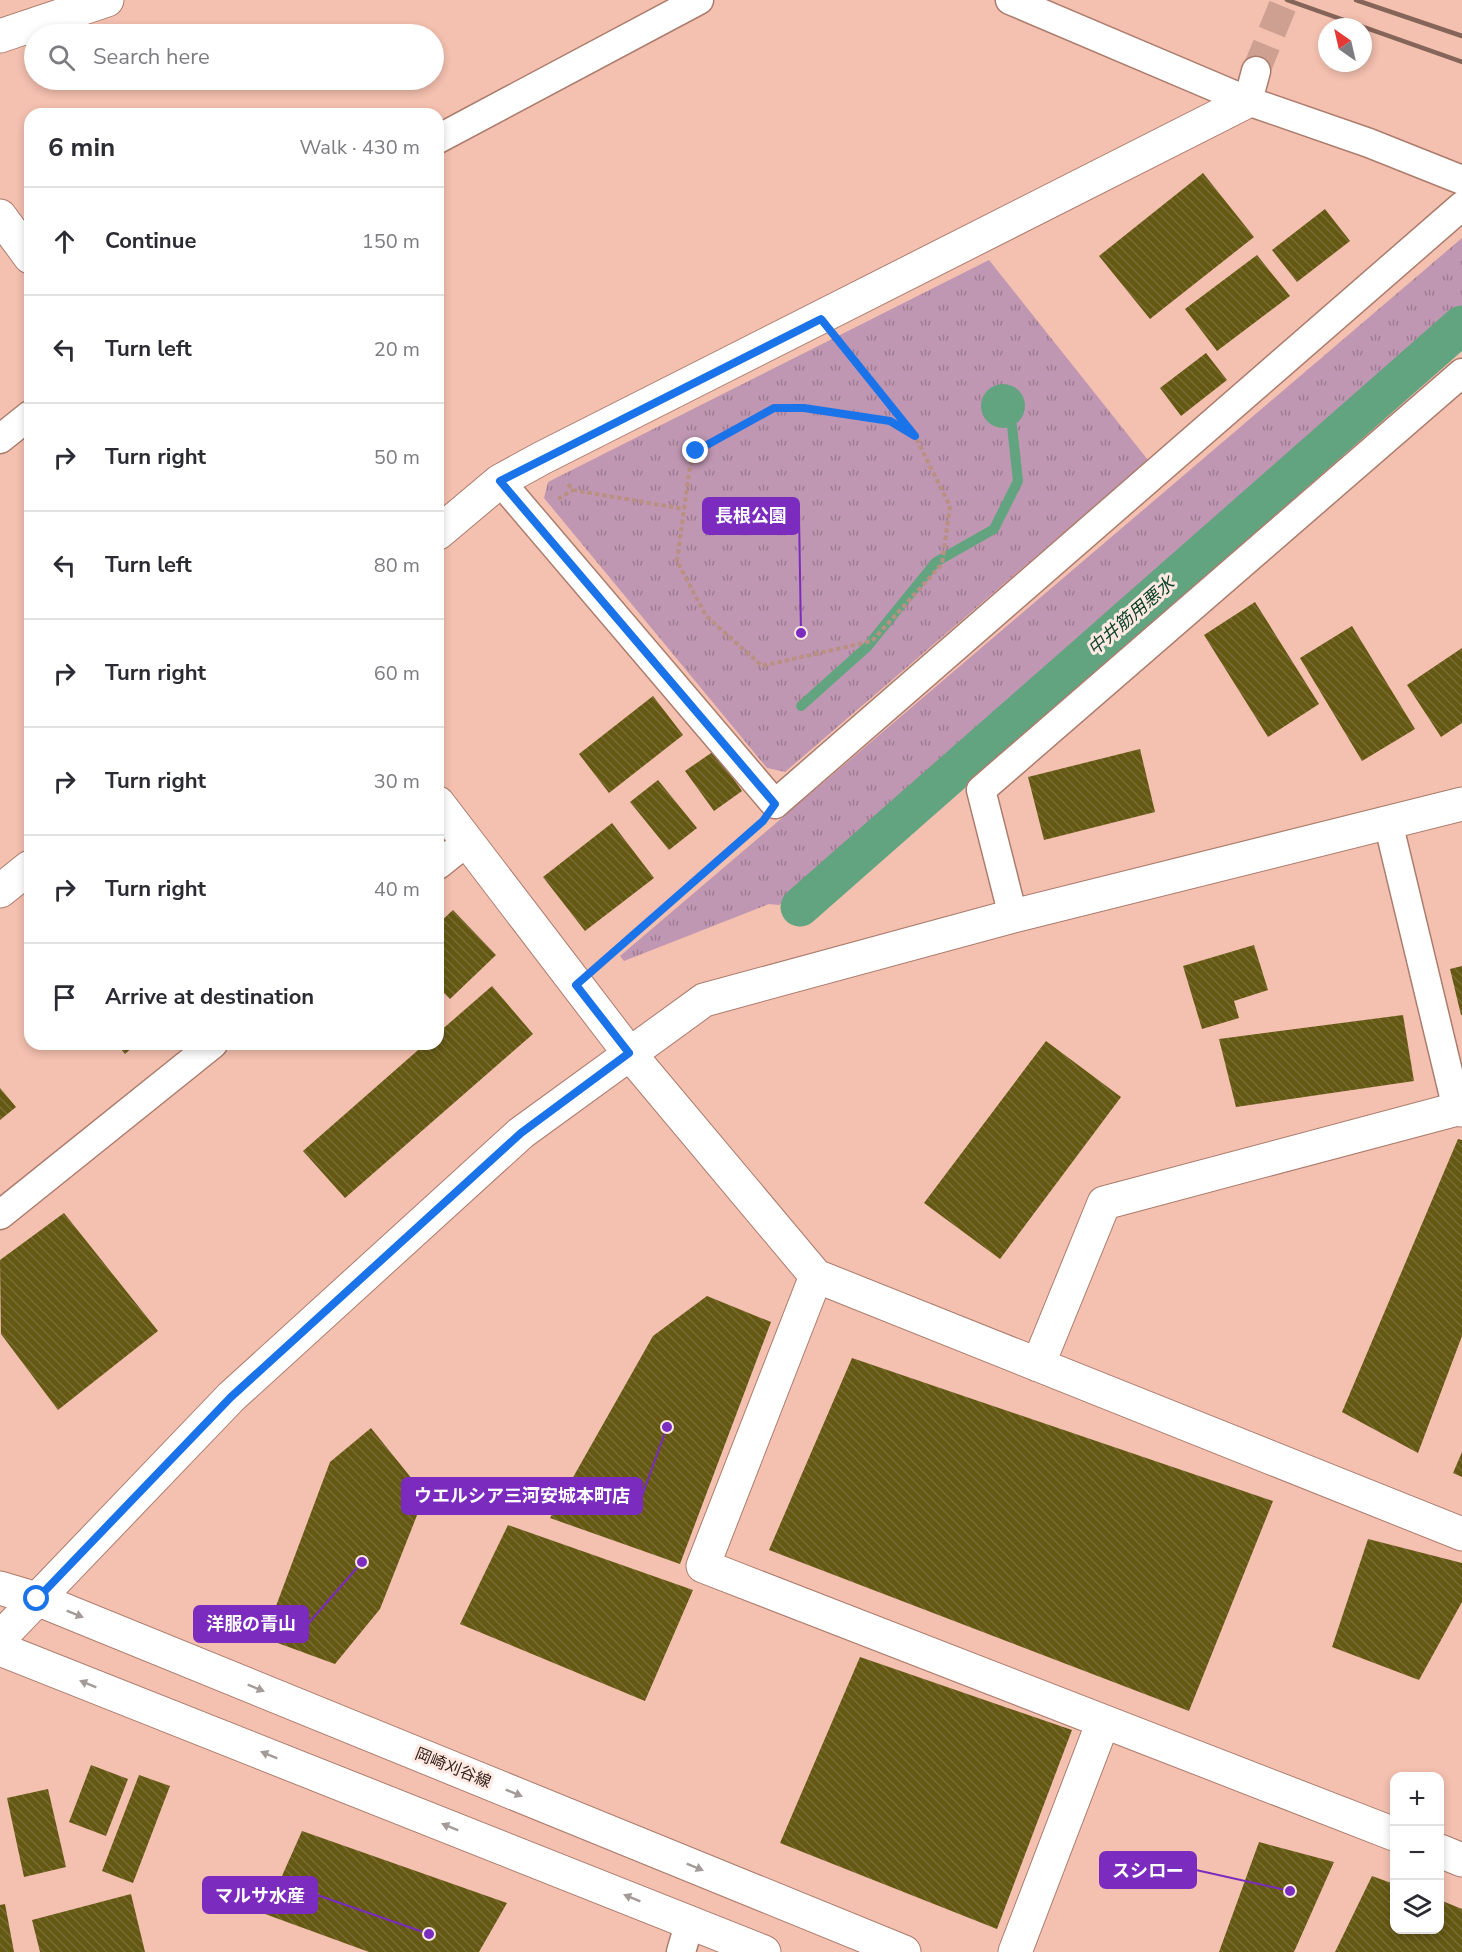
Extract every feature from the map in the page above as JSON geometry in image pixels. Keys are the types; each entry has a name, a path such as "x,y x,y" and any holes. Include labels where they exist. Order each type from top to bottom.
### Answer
{"street":[{"path":"36,24 107,0"},
{"path":"444,136 699,0"},
{"path":"1010,0 1252,86 1370,143 1462,180"},
{"path":"0,36 24,28"},
{"path":"444,528 500,481 542,458 821,319 1252,86"},
{"path":"500,481 775,804 1462,206"},
{"path":"0,216 24,249"},
{"path":"1014,916 981,789 1462,373"},
{"path":"0,440 24,420"},
{"path":"0,1638 231,1397 521,1133 704,1000 1014,916 1462,804"},
{"path":"444,811 629,1053 816,1276 1462,1534"},
{"path":"1038,1365 1104,1203 1459,1110 1388,822"},
{"path":"444,860 468,841"},
{"path":"0,891 24,872"},
{"path":"0,1215 206,1050"},
{"path":"816,1276 703,1566 1390,1832"},
{"name":"岡崎刈谷線","path":"0,1588 37,1599 904,1952"},
{"path":"0,1649 686,1937 764,1952"},
{"path":"1015,1952 1103,1722"},
{"path":"1444,1853 1462,1860"}],"path":[{"path":"821,319 915,436 950,506 942,564 872,641 762,666 706,616 677,561 690,466 696,451 774,408 804,408 890,421 915,436"},
{"path":"542,458 573,490 684,509"},
{"path":"576,985 763,821 775,804"}],"green space":[{"path":"1462,238 1462,308 779,905 769,904 624,961 620,956"},
{"path":"989,260 1148,460 785,772 767,768 544,498 548,482"}],"shaded area":[{"path":"1003,384 1012,385 1019,390 1024,397 1024,415 1019,422 1012,427 1003,428 994,427 987,422 982,415 981,406 982,397 987,390 994,385"}],"building":[{"path":"1203,173 1254,237 1150,319 1099,256"},
{"path":"1325,209 1350,241 1297,282 1272,250"},
{"path":"1257,255 1290,296 1217,351 1185,309"},
{"path":"1206,353 1227,380 1181,416 1160,388"},
{"path":"1255,602 1319,704 1268,737 1204,635"},
{"path":"1352,626 1415,729 1362,761 1300,658"},
{"path":"1462,648 1462,723 1441,737 1407,685"},
{"path":"653,696 683,735 609,793 579,754"},
{"path":"1140,749 1155,812 1044,840 1028,777"},
{"path":"714,751 742,791 714,811 685,771"},
{"path":"658,780 697,828 669,850 630,802"},
{"path":"612,823 654,878 585,931 543,877"},
{"path":"453,910 496,955 450,999 444,993 444,918"},
{"path":"1254,945 1268,990 1234,1001 1239,1018 1202,1029 1183,966"},
{"path":"1462,966 1462,1015 1461,1015 1450,969"},
{"path":"492,986 533,1034 345,1198 303,1151 418,1050 444,1050 444,1028"},
{"path":"1403,1015 1414,1081 1236,1107 1219,1039"},
{"path":"1046,1041 1121,1097 1000,1259 924,1203"},
{"path":"0,1088 16,1107 0,1120"},
{"path":"1458,1139 1462,1140 1462,1336 1418,1453 1342,1412"},
{"path":"64,1213 158,1331 58,1410 1,1334 0,1260"},
{"path":"707,1296 771,1322 680,1564 550,1518 653,1336"},
{"path":"852,1358 1273,1501 1189,1711 769,1550"},
{"path":"371,1428 425,1495 380,1609 335,1664 264,1638 330,1462"},
{"path":"1462,1452 1462,1477 1453,1473"},
{"path":"508,1525 693,1590 645,1701 460,1624"},
{"path":"1368,1539 1462,1563 1462,1602 1419,1680 1332,1647"},
{"path":"860,1657 1072,1730 997,1929 780,1843"},
{"path":"91,1765 128,1779 106,1836 69,1822"},
{"path":"139,1775 170,1786 133,1883 102,1871"},
{"path":"48,1789 66,1867 24,1877 7,1798"},
{"path":"302,1831 507,1903 479,1952 369,1952 265,1914"},
{"path":"1259,1842 1334,1862 1294,1952 1219,1952"},
{"path":"1372,1876 1390,1883 1390,1934 1444,1934 1444,1902 1462,1909 1462,1952 1335,1952"},
{"path":"131,1894 145,1952 40,1952 32,1920"},
{"path":"5,1904 14,1952 0,1952 0,1905"}],"waterway":[{"name":"中井筋用悪水","path":"800,907 1462,325"},
{"path":"801,706 867,647 936,562 994,529 1018,481 1012,426"}],"tunnel":[{"path":"1256,71 1285,0"}],"railway":[{"path":"1287,0 1462,62"},
{"path":"1356,0 1462,36"}],"place":[{"name":"長根公園","path":"801,633"},
{"name":"ウエルシア三河安城本町店","path":"667,1427"},
{"name":"洋服の青山","path":"362,1562"},
{"name":"スシロー","path":"1290,1891"},
{"name":"マルサ水産","path":"429,1934"}],"route":[{"path":"37,1599 231,1397 521,1133 629,1053 576,985 763,821 775,804 500,481 821,319 915,436 890,421 804,408 774,408 696,451"}]}
